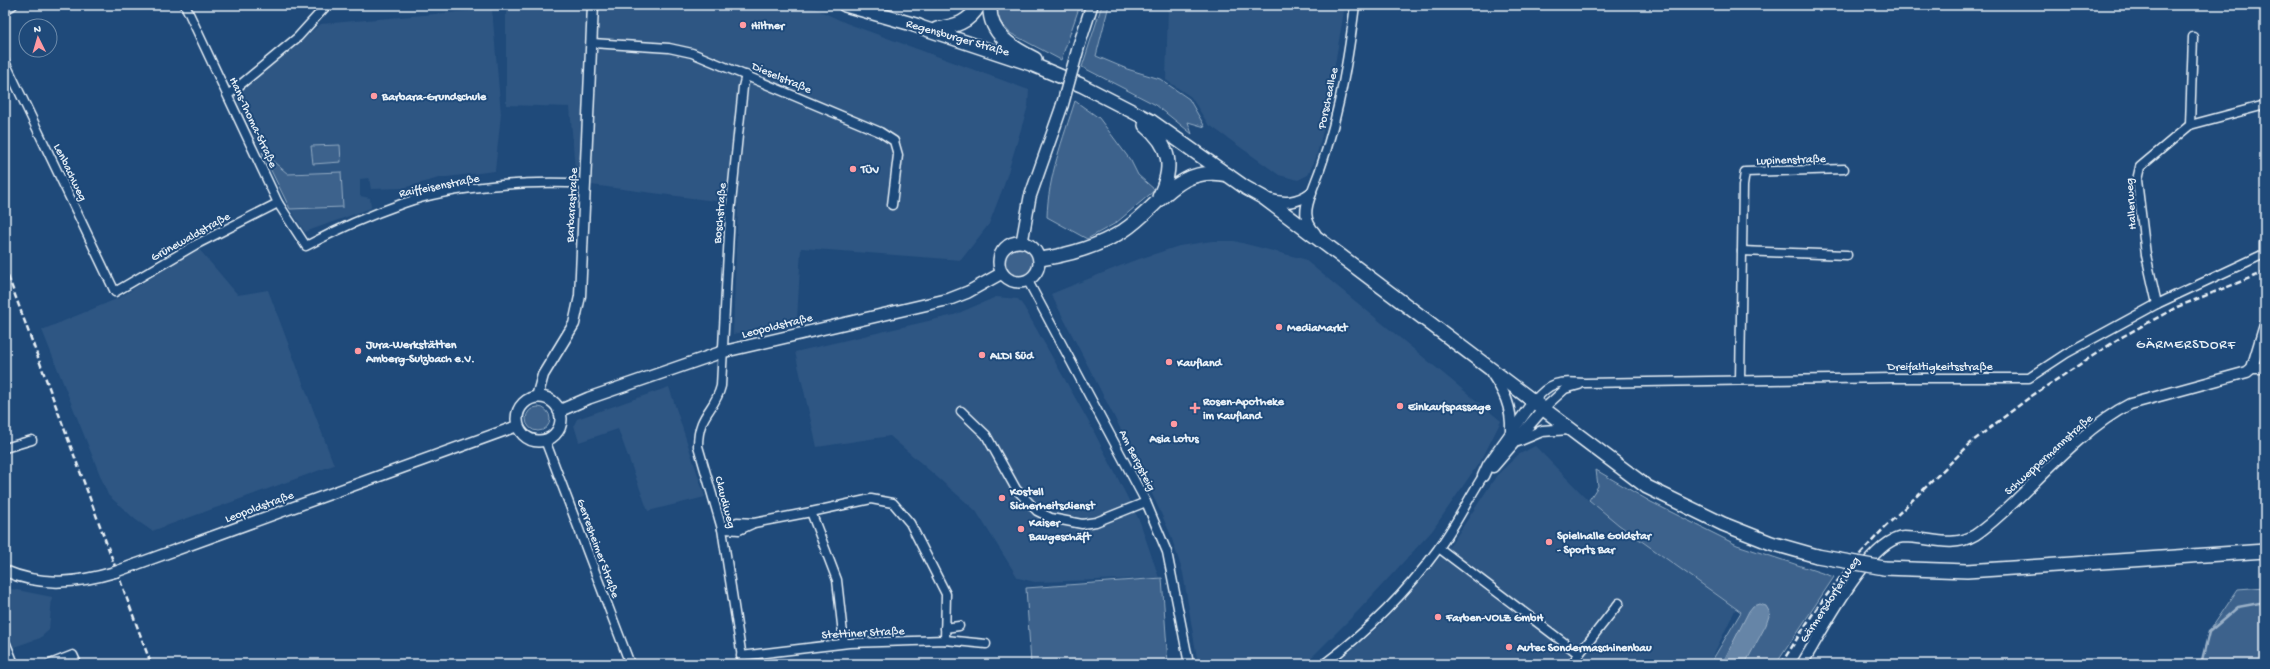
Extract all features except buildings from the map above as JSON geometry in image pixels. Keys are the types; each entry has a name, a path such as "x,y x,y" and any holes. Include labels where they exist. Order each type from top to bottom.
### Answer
{"main road":[{"name":"Regensburger Straße","path":"845,5 911,24 937,29 1047,64"},
{"path":"937,29 958,25 967,20 979,5"},
{"path":"990,5 990,18 994,29 1002,38 1025,54 1132,104 1186,137 1248,183 1263,197"},
{"path":"1022,242 1030,197 1062,106 1078,45 1092,5"},
{"path":"911,24 1031,64 1081,85 1118,103 1182,141 1229,176 1263,197 1488,369 1647,487 1681,505 1771,542 1818,556 1884,568 1967,572 2265,551"},
{"path":"1118,103 1150,129 1163,144 1169,161 1168,175 1155,204"},
{"path":"1040,259 1074,253 1105,241 1140,218 1169,190 1187,178 1213,174 1229,176"},
{"path":"1022,242 1031,246 1040,259 1039,269 1028,281 1018,283 1011,281 1002,274 999,266 1001,253 1011,244 1022,242"},
{"name":"Leopoldstraße","path":"560,411 722,352 950,299 968,292 1002,274"},
{"path":"537,397 551,400 560,411 560,425 557,432 545,440 538,441 525,437 517,426 517,412 520,406 537,397"}],"street":[{"path":"5,10 13,5"},
{"name":"Hans-Thoma-Straße","path":"185,5 278,203 306,246"},
{"path":"228,95 298,37 327,5"},
{"name":"Barbarastraße","path":"537,397 543,375 567,337 577,310 585,184 593,5"},
{"name":"Porscheallee","path":"1311,193 1332,134 1347,59 1355,5"},
{"path":"2190,124 2193,37"},
{"name":"Dieselstraße","path":"592,43 669,48 692,53 880,132 894,141 898,155 892,205"},
{"name":"Lenbachweg","path":"5,62 115,292"},
{"name":"Boschstraße","path":"722,352 725,343 724,322 730,213 743,87 746,75"},
{"name":"Hallerweg","path":"2157,304 2146,255 2138,180 2140,167 2190,124 2265,105"},
{"name":"Lupinenstraße","path":"1740,380 1745,172 1844,169"},
{"name":"Raiffeisenstraße","path":"306,246 348,224 405,203 503,186 585,184"},
{"path":"1263,197 1287,202 1303,198 1311,193"},
{"path":"1311,193 1305,212 1306,219 1308,225 1324,243"},
{"name":"Grünewaldstraße","path":"115,292 195,245 278,203"},
{"path":"2264,255 2265,243"},
{"path":"1742,251 1847,255"},
{"name":"Dreifaltigkeitsstraße","path":"1538,406 1546,388 1555,383 2029,378 2067,353 2157,304 2264,255"},
{"name":"Am Bergsteig","path":"1028,281 1146,502 1167,552 1189,664"},
{"path":"2252,368 2256,361 2265,325"},
{"name":"Claudiweg","path":"722,352 719,395 701,422 698,431 698,446 722,529 742,660"},
{"name":"Schweppermannstraße","path":"1947,542 1961,541 1974,535 1998,517 2067,451 2116,411 2130,404 2247,372 2252,368 2265,368"},
{"path":"1488,369 1506,398 1512,419 1511,431"},
{"name":"Dreifaltigkeitsstraße","path":"1538,406 1565,389 1585,383"},
{"path":"1324,664 1380,618 1439,548 1483,476 1488,464 1511,431 1538,406"},
{"path":"1483,476 1513,444 1538,406"},
{"path":"961,411 986,435 1016,489 1038,511 1051,518 1082,524 1096,522 1146,502"},
{"name":"Leopoldstraße","path":"5,571 18,577 62,582 98,577 517,426"},
{"path":"1513,444 1542,431 1569,429"},
{"path":"5,448 32,440"},
{"name":"Gerresheimer Straße","path":"545,440 630,664"},
{"path":"722,529 740,530 754,523 871,499 893,503 910,523 946,594 945,640"},
{"path":"811,512 837,580 844,643"},
{"name":"Gärmersdorfer Weg","path":"1802,664 1852,582 1885,543 1894,538 1904,537 1947,542"},
{"path":"1439,548 1579,654"},
{"path":"1572,664 1619,603"},
{"path":"945,628 959,626"},
{"name":"Stettiner Straße","path":"742,660 844,643 945,640 986,644"},
{"path":"5,644 14,664"},
{"path":"50,664 73,655 77,664"}],"shaded area":[{"path":"506,5 807,5 846,23 1029,90 1028,106 1004,185 989,224 961,260 801,248 797,320 733,334 738,204 576,183 570,107 506,105"},
{"path":"997,5 1080,5 1061,60 1010,33 996,17"},
{"path":"1102,5 1109,5 1096,56 1127,69 1160,79 1189,99 1205,127 1188,122 1192,134 1156,105 1082,67"},
{"path":"1168,5 1345,5 1325,123 1316,158 1308,175 1298,180 1279,175 1208,124 1191,97 1166,80"},
{"path":"492,9 501,114 495,171 439,178 403,188 371,189 369,178 360,179 360,196 370,198 371,208 305,232 290,209 288,174 262,152 235,96 321,24"},
{"path":"1075,101 1099,118 1131,161 1138,175 1155,190 1116,223 1087,239 1047,217 1053,173"},
{"path":"340,145 341,162 313,164 311,146"},
{"path":"262,152 288,174 341,172 343,207 290,209"},
{"path":"1212,241 1234,241 1304,259 1501,421 1483,457 1432,531 1359,610 1313,656 1300,664 1198,664 1183,573 1170,533 1136,459 1051,294 1130,262 1179,246"},
{"path":"1020,247 1031,251 1035,262 1031,273 1020,277 1009,273 1005,262 1009,251"},
{"path":"198,248 238,295 268,290 334,465 152,531 136,520 108,495 42,330 119,298"},
{"path":"996,297 1018,299 1024,307 1091,426 1140,522 1159,578 1035,582 1018,578 976,511 890,436 817,447 795,352 954,315"},
{"path":"669,387 705,497 648,511 618,429 579,442 574,425 577,419"},
{"path":"538,407 546,411 550,419 546,427 538,431 530,427 526,419 530,411"},
{"path":"1535,446 1588,500 1622,527 1736,608 1709,664 1335,664 1385,621 1452,543 1497,475 1518,455"},
{"path":"1596,470 1651,502 1737,545 1834,577 1776,664 1710,664 1741,612 1619,525 1589,500 1598,486"},
{"path":"1162,578 1168,663 1031,664 1026,588"},
{"path":"2265,587 2265,664 2201,664 2209,632 2238,589"},
{"path":"7,588 52,597 49,630 40,638 14,647 5,624 5,589"},
{"path":"1759,604 1766,606 1770,613 1766,625 1745,664 1722,664 1749,611 1753,606"}],"waterway":[{"path":"2201,664 2209,632 2238,607 2265,602"}],"railway":[{"path":"5,268 151,664"},
{"path":"1781,664 1814,612 1848,567 1885,527 1973,441 2030,397 2120,338 2177,307 2265,272"}],"place":[{"name":"Hiltner","path":"743,25"},
{"name":"Barbara-Grundschule","path":"374,96"},
{"name":"TÜV","path":"853,169"},
{"name":"MediaMarkt","path":"1279,327"},
{"name":"Jura-Werkstätten Amberg-Sulzbach e.V.","path":"358,351"},
{"name":"ALDI Süd","path":"982,355"},
{"name":"Kaufland","path":"1169,362"},
{"name":"Einkaufspassage","path":"1400,406"},
{"name":"Rosen-Apotheke im Kaufland","path":"1195,408"},
{"name":"Asia Lotus","path":"1174,424"},
{"name":"Kostell Sicherheitsdienst","path":"1002,498"},
{"name":"Kaiser Baugeschäft","path":"1021,529"},
{"name":"Spielhalle Goldstar - Sports Bar","path":"1549,542"},
{"name":"Farben-VOLZ GmbH","path":"1438,617"},
{"name":"Autec Sondermaschinenbau","path":"1509,647"}],"district":[{"name":"GÄRMERSDORF","path":"2186,343"}]}
